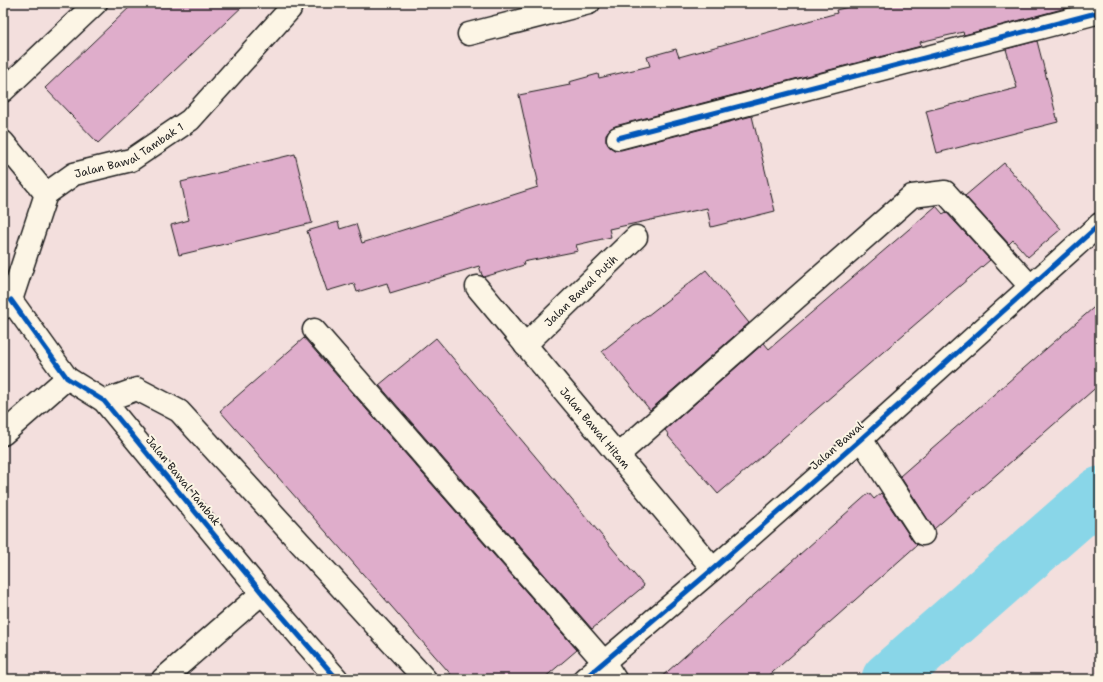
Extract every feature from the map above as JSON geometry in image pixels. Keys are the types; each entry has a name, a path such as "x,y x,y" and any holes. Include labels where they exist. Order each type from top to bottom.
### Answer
{"street":[{"path":"3,91 96,3"},
{"path":"469,34 589,3"},
{"name":"Jalan Bawal Tambak 1","path":"46,194 74,174 130,160 190,120 290,9"},
{"path":"618,138 1100,12"},
{"path":"3,142 46,194 7,304"},
{"path":"618,455 912,196 945,192 1030,286"},
{"name":"Jalan Bawal","path":"584,679 610,670 713,569 861,439 1100,224"},
{"name":"Jalan Bawal Putih","path":"525,345 636,237"},
{"name":"Jalan Bawal Hitam","path":"477,287 713,569"},
{"name":"Jalan Bawal Tambak","path":"7,304 67,378 104,401 262,593 337,679"},
{"path":"314,330 610,670"},
{"path":"3,434 67,378"},
{"path":"104,401 137,389 161,403 179,411 425,679"},
{"path":"861,439 923,534"},
{"path":"163,679 262,593"}],"building":[{"path":"134,3 246,3 98,143 45,88"},
{"path":"865,3 1085,3 964,35 963,32 920,42 921,46 615,126 606,134 606,141 609,146 614,150 621,150 752,116 775,211 711,227 707,208 609,229 611,237 576,245 578,251 523,262 524,265 484,277 479,266 390,293 387,283 357,292 354,283 327,291 307,231 338,222 340,229 356,224 362,243 538,187 538,181 519,95 570,85 569,82 598,74 599,78 650,66 647,57 676,49 679,57 837,13 836,10"},
{"path":"1037,41 1058,122 937,153 926,111 1017,88 1006,49"},
{"path":"295,154 312,223 179,255 171,225 189,220 181,182"},
{"path":"1004,163 1061,229 1028,257 1013,240 1009,244 965,196"},
{"path":"936,206 943,214 946,212 990,260 718,494 668,436 669,435 665,430 764,343 769,349"},
{"path":"706,270 749,323 650,410 602,351"},
{"path":"1100,302 1100,384 934,529 900,476"},
{"path":"304,338 577,650 543,679 455,679 220,411"},
{"path":"436,338 644,586 592,629 379,385"},
{"path":"869,493 874,499 881,493 917,545 837,616 765,679 659,679"}],"waterway":[{"path":"888,679 1100,493"}],"cycle path":[{"path":"618,138 1100,12"},
{"path":"584,679 713,569 861,439 1100,224"},
{"path":"11,300 67,378 104,401 262,593 337,679"}]}
